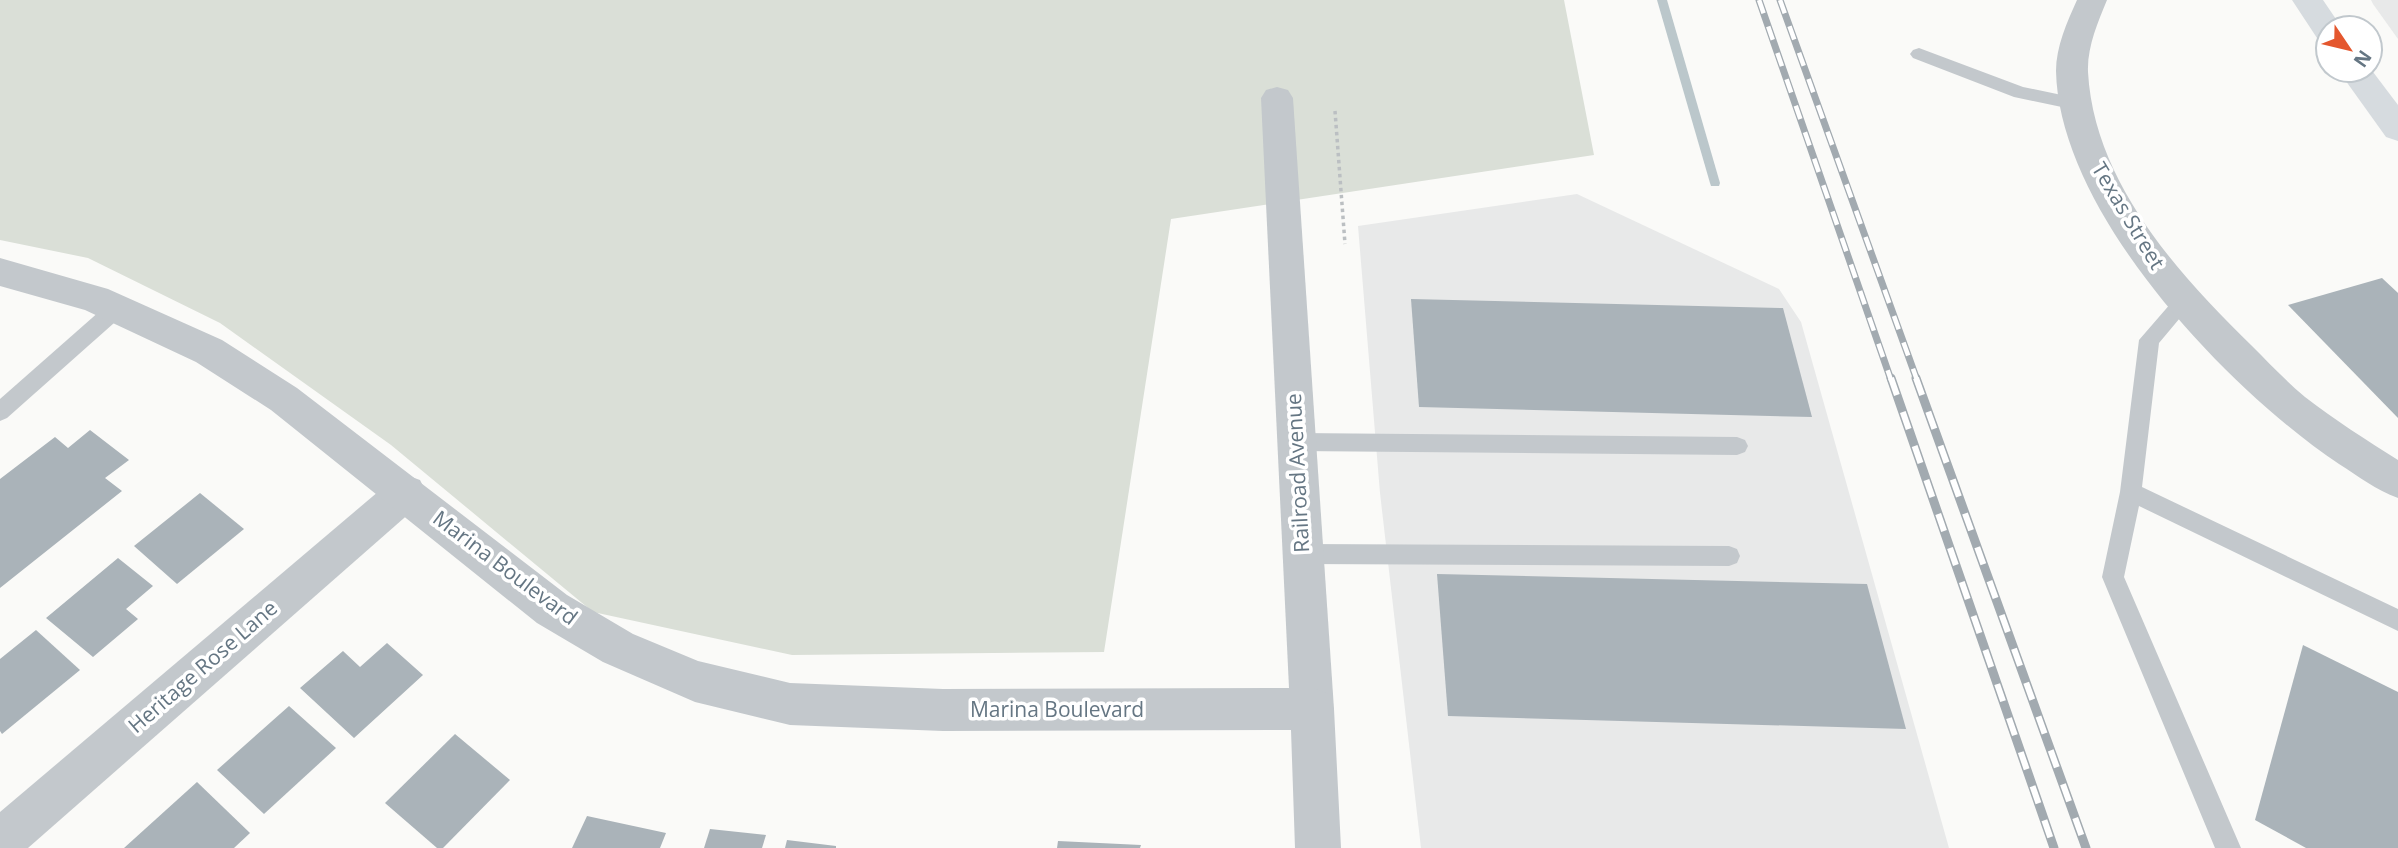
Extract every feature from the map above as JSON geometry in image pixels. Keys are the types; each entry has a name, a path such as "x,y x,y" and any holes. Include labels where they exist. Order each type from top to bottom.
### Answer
{"main road":[{"path":"2364,84 2398,129"}],"street":[{"name":"Texas Street","path":"2092,0 2082,23 2072,69 2076,104 2090,153 2125,220 2159,269 2216,335 2291,407 2343,446 2398,481"},
{"name":"Railroad Avenue","path":"1277,98 1318,848"},
{"name":"Marina Boulevard","path":"0,272 95,299 209,351 284,399 552,609 618,648 695,681 790,704 943,710 1312,709"},
{"name":"Heritage Rose Lane","path":"0,842 406,492"}],"lane":[{"path":"1919,54 2020,93 2076,104"},
{"path":"2185,300 2149,340 2131,492 2113,577 2228,848"},
{"path":"0,412 116,309"},
{"path":"1297,442 1738,446"},
{"path":"2131,492 2398,620"},
{"path":"1303,554 1729,556"}],"path":[{"path":"1335,111 1345,244"}],"shaded area":[{"path":"0,0 1564,0 1594,155 1171,219 1104,652 792,655 593,612 391,445 220,323 88,258 0,240"},
{"path":"2371,0 2398,0 2398,39 2384,19 2384,14 2380,14"},
{"path":"1577,194 1779,289 1801,322 1949,848 1421,848 1380,493 1358,226"}],"building":[{"path":"2382,278 2398,293 2398,418 2288,305"},
{"path":"1411,299 1783,308 1812,417 1419,407"},
{"path":"90,430 129,460 105,478 122,491 0,588 0,479 55,437 68,448"},
{"path":"200,493 244,529 177,584 134,546"},
{"path":"118,558 153,586 126,609 138,619 93,657 46,618"},
{"path":"1437,574 1867,584 1906,729 1448,716"},
{"path":"36,630 80,670 2,734 0,659"},
{"path":"387,643 423,675 354,738 300,688 343,651 360,667"},
{"path":"2303,645 2398,692 2398,848 2306,848 2255,820"},
{"path":"289,706 336,748 264,814 217,770"},
{"path":"455,734 510,780 443,848 437,848 385,803"},
{"path":"197,782 250,833 234,848 124,848"},
{"path":"587,816 666,833 660,848 572,848"},
{"path":"710,829 766,835 762,848 704,848"},
{"path":"787,840 836,846 836,848 785,848"},
{"path":"1058,841 1141,845 1140,848 1057,848"}],"waterway":[{"path":"1662,0 1715,183"}],"railway":[{"path":"1759,0 1891,380"},
{"path":"1780,0 1917,380"},
{"path":"1891,378 2054,848"},
{"path":"1916,378 2086,848"}]}
